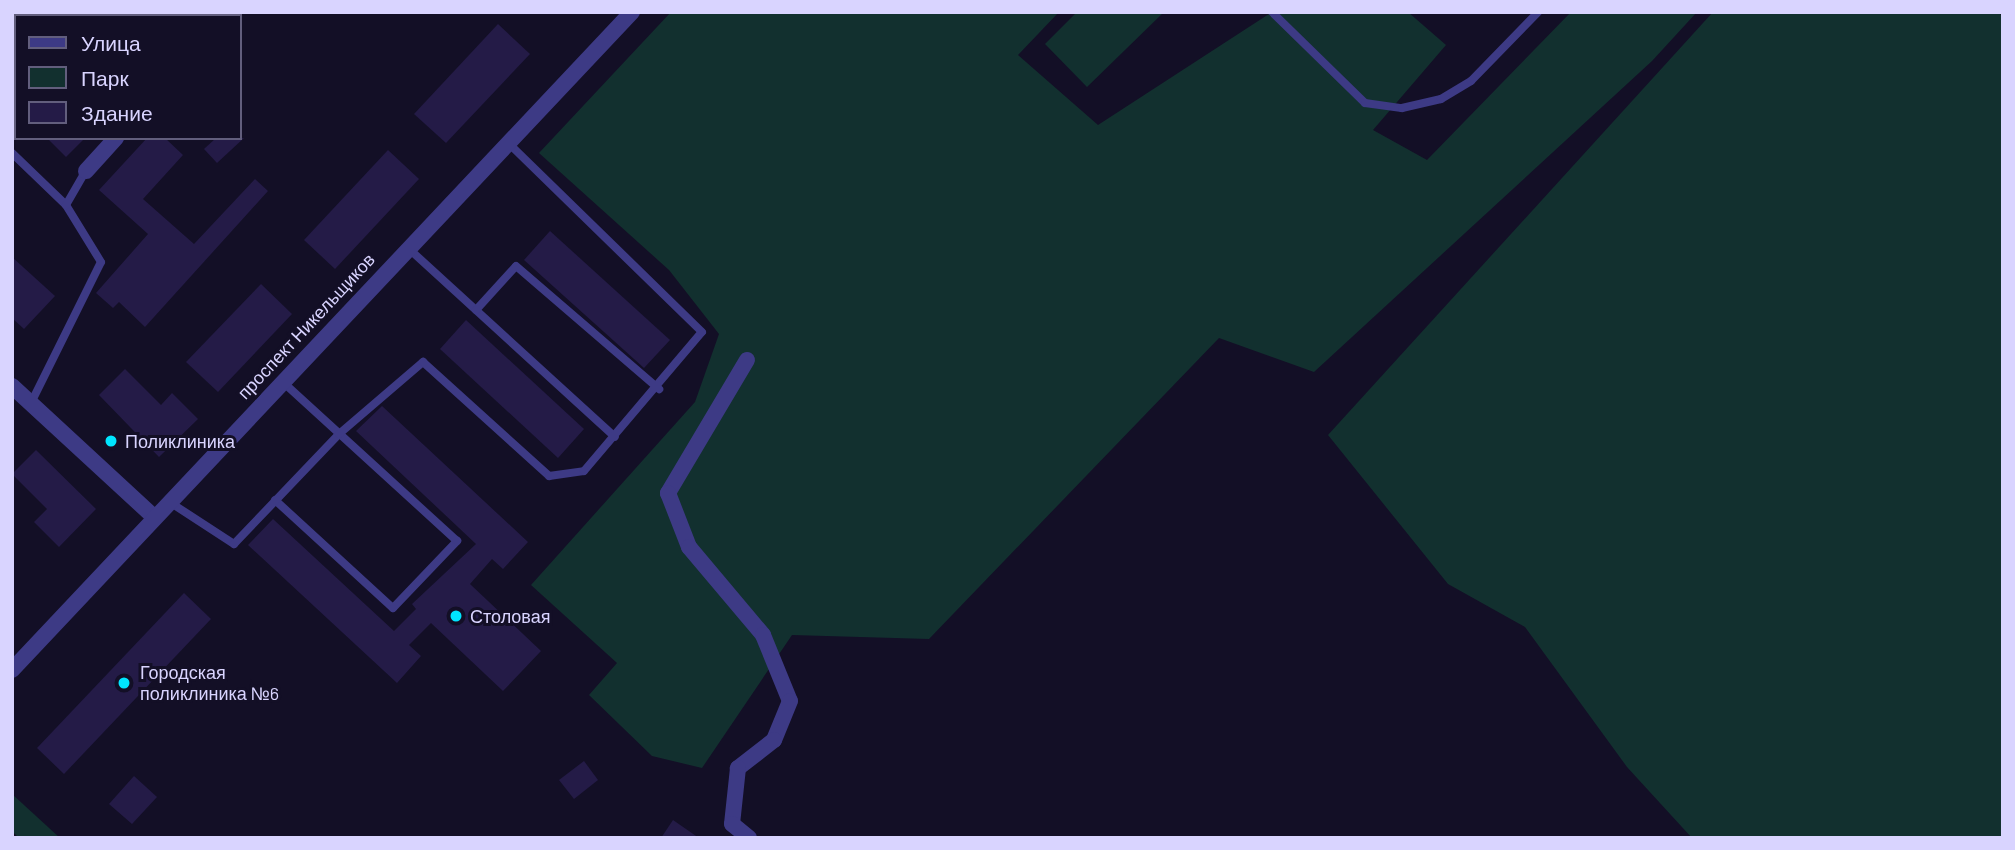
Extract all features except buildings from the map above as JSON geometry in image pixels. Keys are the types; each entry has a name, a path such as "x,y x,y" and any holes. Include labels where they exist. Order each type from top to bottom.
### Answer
{"street":[{"name":"проспект Никельщиков","path":"12,670 407,246 632,12"},
{"path":"86,171 114,140"},
{"path":"747,360 668,493 689,547 763,635 790,701 774,740 738,768 732,824 749,838"},
{"path":"12,386 154,517"}],"lane":[{"path":"1272,12 1365,103 1402,108 1441,99 1471,81 1538,12"},
{"path":"169,501 234,544 340,433 422,362 549,476 584,471 659,389 702,331 507,142"},
{"path":"12,153 66,205 101,262 31,403"},
{"path":"66,205 86,171"},
{"path":"407,246 615,437"},
{"path":"476,310 516,266 659,389"},
{"path":"275,500 393,608 457,541 282,381"}],"green space":[{"path":"671,12 1059,12 1018,55 1098,125 1272,12 1408,12 1446,45 1373,130 1427,160 1571,12 1697,12 1652,61 1314,372 1219,338 929,639 792,635 702,768 652,756 589,695 617,663 531,585 695,402 719,334 669,270 539,153"},
{"path":"1077,12 1164,12 1087,87 1045,44"},
{"path":"1713,12 1998,12 2003,17 2003,838 1692,838 1627,767 1525,627 1448,584 1328,435"},
{"path":"12,794 60,838 19,838 12,831"}],"place":[{"name":"Поликлиника","path":"111,441"},
{"name":"Столовая","path":"456,616"},
{"name":"Городская поликлиника №6","path":"124,683"}]}
